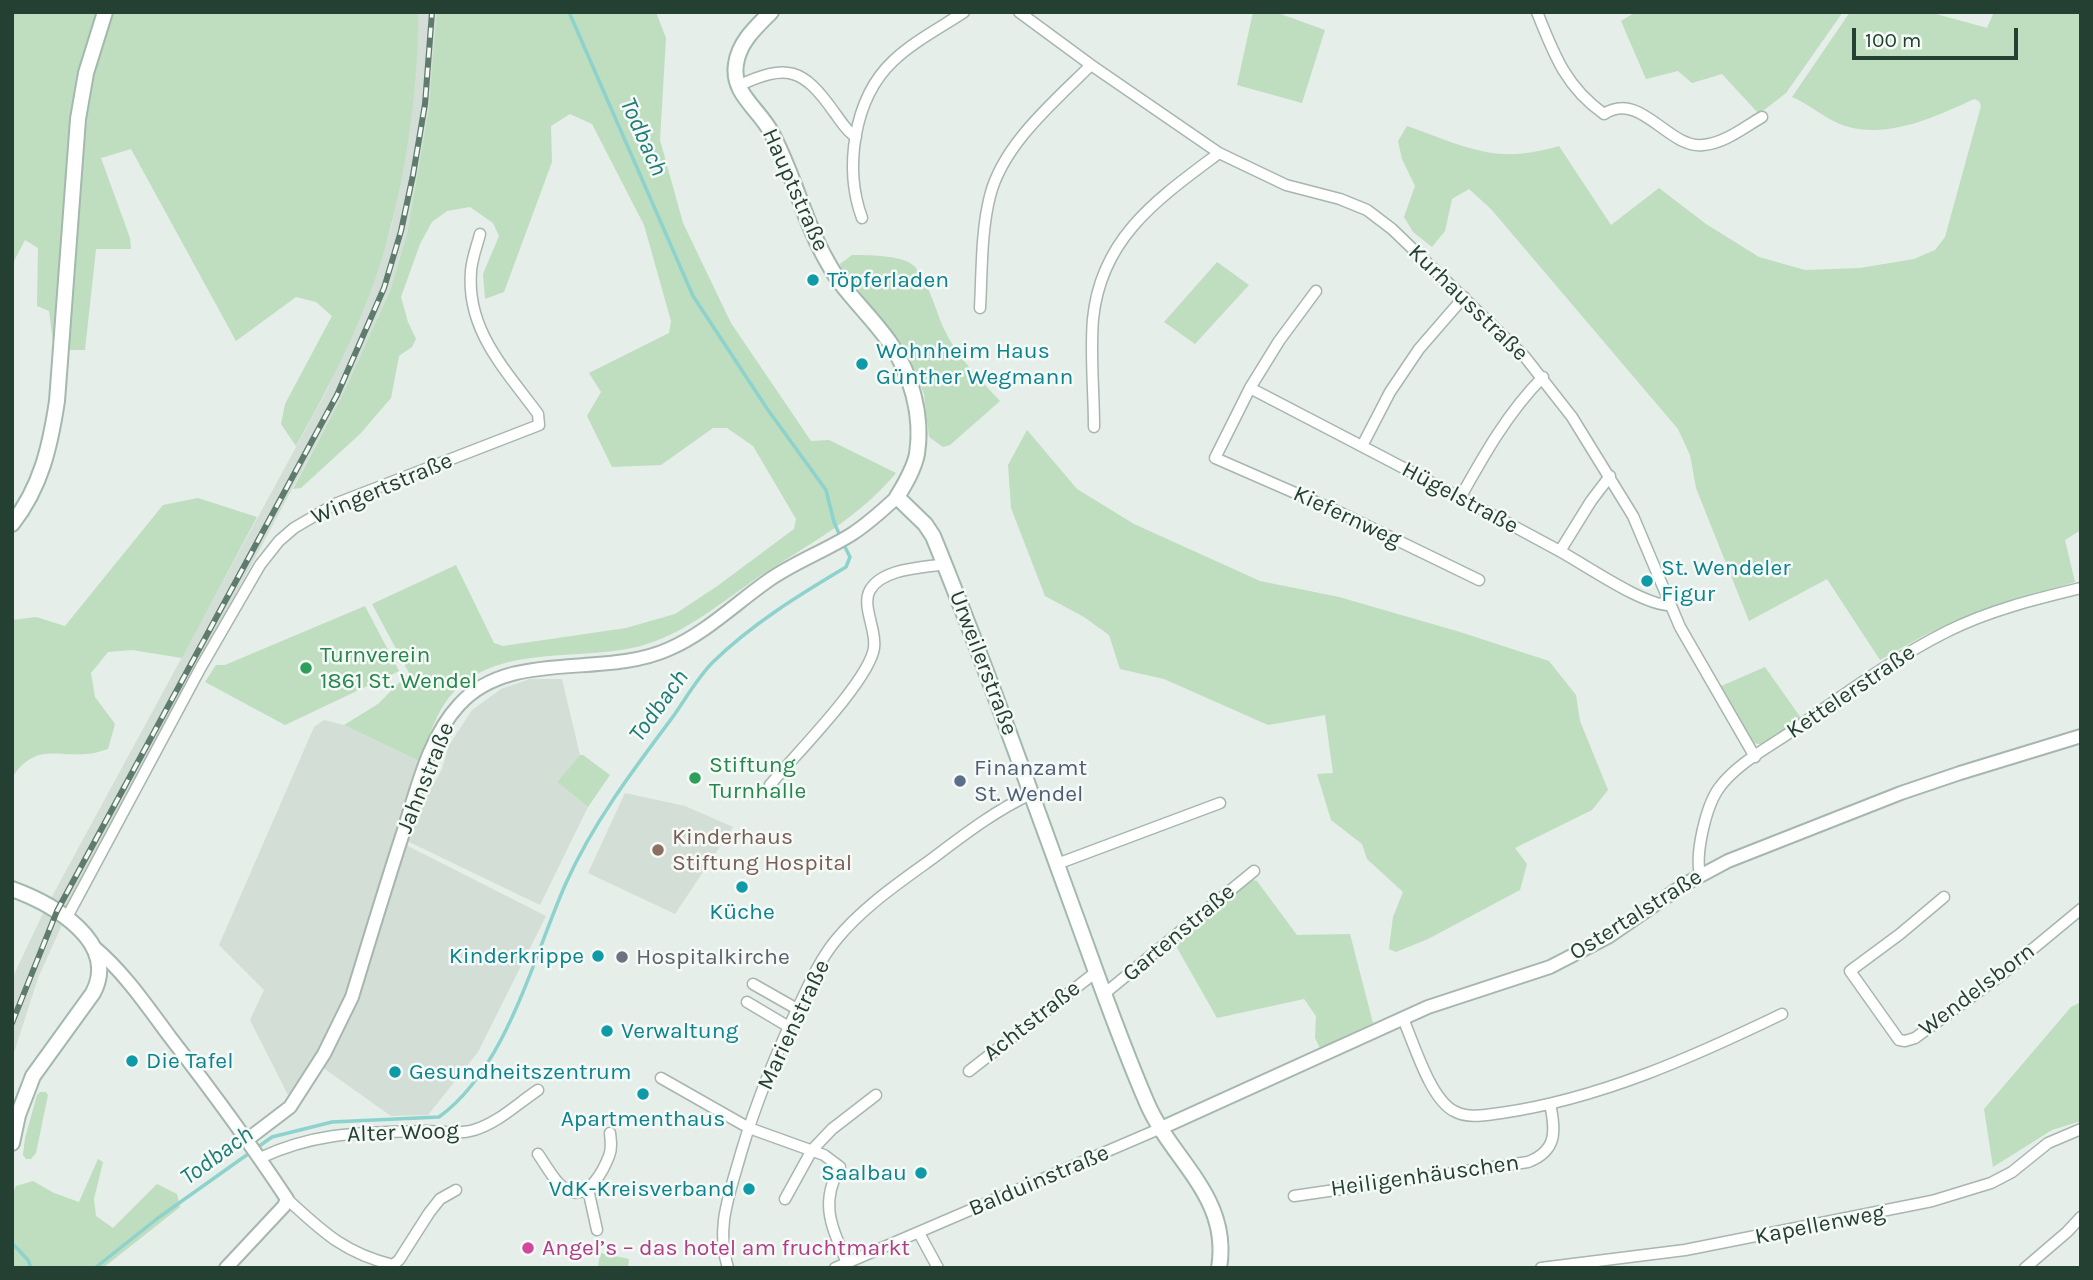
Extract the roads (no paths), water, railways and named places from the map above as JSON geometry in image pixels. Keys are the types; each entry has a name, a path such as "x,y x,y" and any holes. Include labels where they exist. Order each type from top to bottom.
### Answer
{"main road":[{"path":"12,524 24,509 43,471 51,439 57,401 78,120 86,74 105,12"},
{"path":"738,86 735,72 740,50 746,39 771,12"},
{"name":"Hauptstraße","path":"738,86 743,97 771,131 827,262 889,342 903,366 914,396 916,454 908,479 897,497"},
{"name":"Urweilerstraße","path":"897,497 925,524 944,564 1147,1104 1159,1129 1204,1189 1211,1203 1220,1234 1222,1255 1219,1268"},
{"path":"12,889 39,899 66,919 94,947 100,960 99,983 83,1011 33,1076 20,1107 12,1143"}],"street":[{"path":"862,218 853,189 856,137 865,104 890,63 910,46 964,12"},
{"name":"Kurhausstraße","path":"1019,12 1090,65 1219,153 1286,185 1340,199 1367,210 1464,297 1543,377 1610,476 1633,516 1670,605 1706,675 1755,757"},
{"path":"1537,12 1560,68 1586,101 1604,114 1611,110 1637,111 1684,141 1700,146 1724,140 1762,117"},
{"path":"980,308 990,192 1031,125 1090,65"},
{"path":"738,86 772,73 788,72 802,76 815,87 856,137"},
{"path":"1094,427 1093,320 1101,279 1112,254 1133,225 1157,199 1219,153"},
{"name":"Wingertstraße","path":"66,919 201,667 260,565 279,541 303,522 335,504 539,425 538,414 484,338 475,318 471,299 471,267 480,234"},
{"path":"1250,388 1279,341 1316,291"},
{"path":"1362,446 1390,392 1438,324 1464,297"},
{"path":"1460,498 1486,450 1514,410 1543,377"},
{"name":"Hügelstraße","path":"1250,388 1560,551 1637,595 1663,606 1670,605"},
{"name":"Kiefernweg","path":"1250,388 1214,458 1341,513 1479,580"},
{"path":"1560,551 1610,476"},
{"name":"Jahnstraße","path":"254,1149 290,1107 339,1026 352,997 417,788 445,723 460,704 478,689 498,678 525,670 617,664 644,659 671,649 708,626 768,581 851,535 897,497"},
{"path":"770,785 854,688 868,666 874,649 874,630 868,597 871,590 881,578 944,564"},
{"name":"Kettelerstraße","path":"1700,875 1699,850 1712,801 1727,779 1755,757 1903,655 1951,630 1993,612 2081,588"},
{"name":"Ostertalstraße","path":"1159,1129 1458,996 1550,967 1581,952 1700,875 1768,844 1960,772 2081,736"},
{"name":"Marienstraße","path":"727,1268 723,1235 732,1184 749,1128 797,1009 835,940 855,919 963,836 1015,801 1031,794"},
{"path":"1057,864 1220,803"},
{"name":"Gartenstraße","path":"1104,994 1254,871"},
{"name":"Wendelsborn","path":"1944,897 1850,971 1899,1040 1914,1038 2000,976 2081,909"},
{"path":"94,947 109,959 134,989 254,1149 287,1199 348,1250 368,1259 393,1265 440,1199 456,1190"},
{"name":"Achtstraße","path":"969,1071 1096,972"},
{"path":"100,976 134,989"},
{"path":"753,984 797,1009"},
{"path":"747,1002 789,1027"},
{"path":"1404,1019 1439,1098 1456,1113 1470,1116 1550,1104 1644,1074 1782,1014"},
{"path":"661,1077 749,1128 824,1155 840,1167 827,1206 846,1263"},
{"name":"Alter Woog","path":"254,1149 321,1136 428,1131 469,1132 484,1127 538,1090"},
{"path":"785,1199 812,1150 832,1129 876,1095"},
{"name":"Heiligenhäuschen","path":"1294,1196 1528,1162 1544,1154 1554,1134 1550,1104"},
{"name":"Balduinstraße","path":"835,1268 1159,1129"},
{"name":"Kapellenweg","path":"1541,1268 1685,1250 1932,1201 1991,1183 2012,1172 2048,1143 2081,1129"},
{"path":"538,1154 565,1189 572,1192 588,1189 610,1156 610,1133"},
{"path":"588,1189 597,1230"},
{"path":"233,1265 284,1206 287,1199"},
{"path":"2025,1268 2081,1217"},
{"path":"919,1233 938,1268"}],"waterway":[{"name":"Todbach","path":"569,12 693,296 768,410 826,490 840,536"},
{"name":"Todbach","path":"95,1268 158,1218 272,1137 332,1122 439,1117 463,1096 500,1041 516,1009 566,883 588,839 614,798 713,662 760,623 846,567 850,557 843,543"},
{"path":"12,1243 28,1260 31,1268"}],"railway":[{"path":"12,1023 57,911 337,395 384,288 401,231 413,175 425,104 432,12"}],"place":[{"name":"Töpferladen","path":"813,280"},
{"name":"Wohnheim Haus Günther Wegmann","path":"862,364"},
{"name":"St. Wendeler Figur","path":"1647,581"},
{"name":"Turnverein 1861 St. Wendel","path":"306,668"},
{"name":"Stiftung Turnhalle","path":"695,778"},
{"name":"Finanzamt St. Wendel","path":"960,781"},
{"name":"Kinderhaus Stiftung Hospital","path":"658,850"},
{"name":"Küche","path":"742,887"},
{"name":"Kinderkrippe","path":"598,956"},
{"name":"Hospitalkirche","path":"622,957"},
{"name":"Verwaltung","path":"607,1031"},
{"name":"Die Tafel","path":"132,1061"},
{"name":"Gesundheitszentrum","path":"395,1072"},
{"name":"Apartmenthaus","path":"643,1094"},
{"name":"Saalbau","path":"921,1173"},
{"name":"VdK-Kreisverband","path":"749,1189"},
{"name":"Angel’s – das hotel am fruchtmarkt","path":"528,1248"}]}
